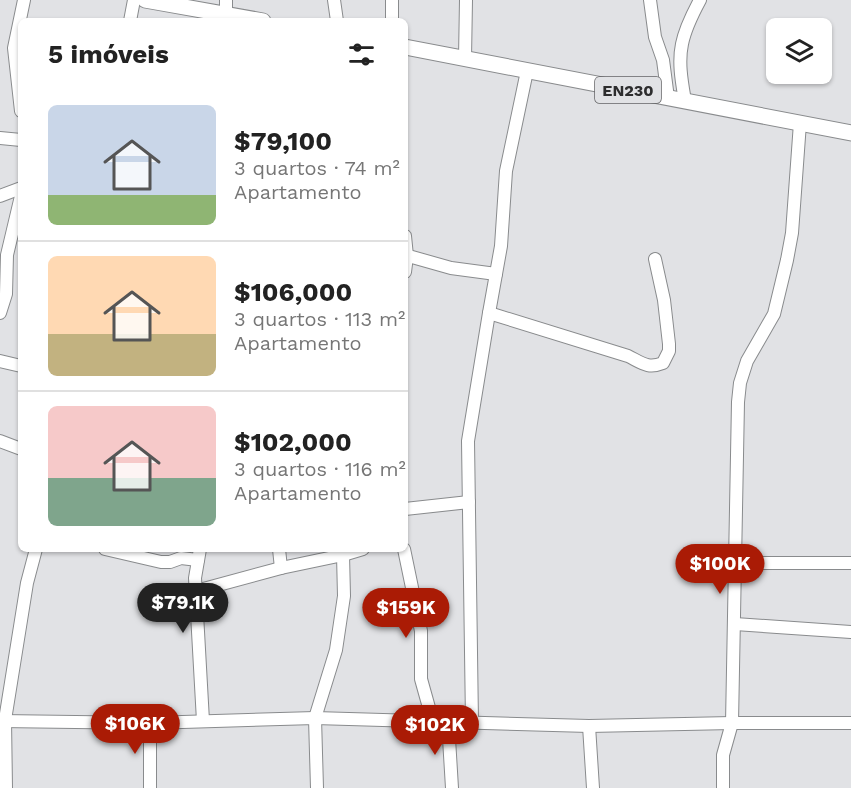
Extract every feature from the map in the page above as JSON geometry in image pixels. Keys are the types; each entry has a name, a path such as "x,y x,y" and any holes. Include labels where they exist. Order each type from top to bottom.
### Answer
{"main road":[{"path":"147,0 226,7 255,18"},
{"name":"EN230","path":"408,48 851,133"}],"street":[{"path":"20,18 24,0"},
{"path":"131,18 134,0"},
{"path":"334,0 337,18"},
{"path":"392,0 392,18"},
{"path":"465,58 466,0"},
{"path":"650,0 655,37 663,60 668,98"},
{"path":"685,101 681,68 682,44 700,0"},
{"path":"18,29 14,48 18,84"},
{"path":"472,722 468,441 501,246 506,171 527,71"},
{"path":"723,788 723,755 732,723 740,383 747,361 774,314 787,260 792,233 800,123"},
{"path":"0,138 18,140"},
{"path":"0,196 18,189"},
{"path":"0,314 7,255 18,209"},
{"path":"408,257 451,268 496,274"},
{"path":"489,313 655,366 663,363 669,351 664,300 655,259"},
{"path":"0,361 18,365"},
{"path":"0,441 18,448"},
{"path":"408,509 469,502"},
{"path":"6,788 3,720 27,583 35,552"},
{"path":"118,552 161,562 199,555 195,578 203,721"},
{"path":"279,552 281,568"},
{"path":"196,591 281,568 353,552"},
{"path":"405,552 421,631 421,679 433,722"},
{"path":"317,788 315,718 336,650 344,596 343,555"},
{"path":"736,563 851,563"},
{"path":"735,624 851,632"},
{"path":"3,720 150,723 315,718 589,726 851,723"},
{"path":"448,722 452,788"},
{"path":"150,723 150,788"},
{"path":"589,726 592,788"}]}
